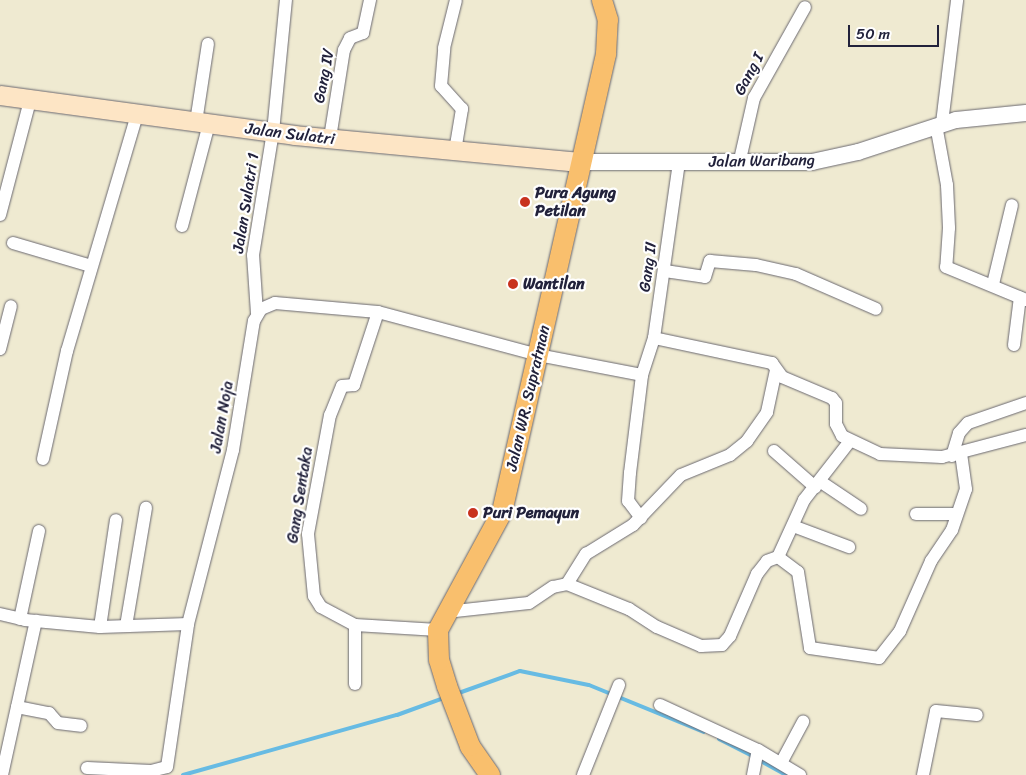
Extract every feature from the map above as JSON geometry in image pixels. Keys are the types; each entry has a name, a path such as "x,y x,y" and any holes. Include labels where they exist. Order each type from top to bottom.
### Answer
{"main road":[{"name":"Jalan WR. Supratman","path":"490,775 470,746 450,694 439,660 438,630 446,612 482,554 502,512 607,45 608,20 602,0"},
{"name":"Jalan Sulatri","path":"0,96 273,132 581,162"}],"street":[{"name":"Jalan Sulatri 1","path":"257,313 253,255 273,132 286,0"},
{"name":"Gang IV","path":"330,138 343,55 350,38 364,33 370,0"},
{"path":"455,151 462,110 441,86 444,48 456,0"},
{"path":"957,0 939,124 947,185 949,228 946,267 993,284 1023,298 1014,346"},
{"name":"Gang I","path":"739,164 748,111 760,84 805,6"},
{"path":"182,226 202,123 208,44"},
{"path":"0,215 30,101"},
{"name":"Jalan Waribang","path":"581,162 739,164 828,159 939,124 990,114 1026,113"},
{"path":"43,459 67,351 137,114"},
{"name":"Gang II","path":"641,518 628,501 642,375 654,338 679,162"},
{"path":"993,284 1012,205"},
{"path":"13,243 91,266"},
{"path":"665,271 705,277 710,261 756,265 796,274 876,309"},
{"path":"255,291 275,303 378,312 538,355 642,375"},
{"path":"257,313 275,303"},
{"path":"0,349 11,306"},
{"name":"Gang Sentaka","path":"378,312 354,385 342,386 333,404 308,534 314,596 321,607 355,625 438,630"},
{"name":"Jalan Noja","path":"87,768 151,771 167,767 188,624 233,450 257,313"},
{"path":"654,338 769,362 788,380 832,398 836,403 838,430 850,441 888,455 917,458 957,455 1026,435"},
{"path":"567,584 586,554 641,518 684,473 730,455 747,440 767,412 776,370"},
{"path":"778,557 795,568 800,579 810,648 877,658 903,625 925,573 950,534 967,482 957,455 956,439 968,423 1026,404"},
{"path":"446,612 529,603 556,586 567,584 629,609 657,627 696,644 709,647 726,642 757,574 767,561 778,557 804,500 850,441"},
{"path":"774,451 818,484 861,509"},
{"path":"126,626 146,508"},
{"path":"916,514 957,514"},
{"path":"100,627 116,520"},
{"path":"793,526 849,547"},
{"path":"20,619 39,531"},
{"path":"0,614 20,619 100,627 188,624"},
{"path":"2,775 3,741 17,707 36,620"},
{"path":"355,625 356,684"},
{"path":"583,775 616,690"},
{"path":"660,706 757,754 781,763 800,775"},
{"path":"17,707 49,713 58,723 81,726"},
{"path":"923,775 936,711 977,715"},
{"path":"781,763 803,722"},
{"path":"753,775 757,754"}],"waterway":[{"path":"456,694 520,671 589,685 704,732"},
{"path":"183,775 397,715 444,698"},
{"path":"719,739 753,756"},
{"path":"759,760 786,775"}],"place":[{"name":"Pura Agung Petilan","path":"525,202"},
{"name":"Wantilan","path":"513,284"},
{"name":"Puri Pemayun","path":"473,513"}]}
